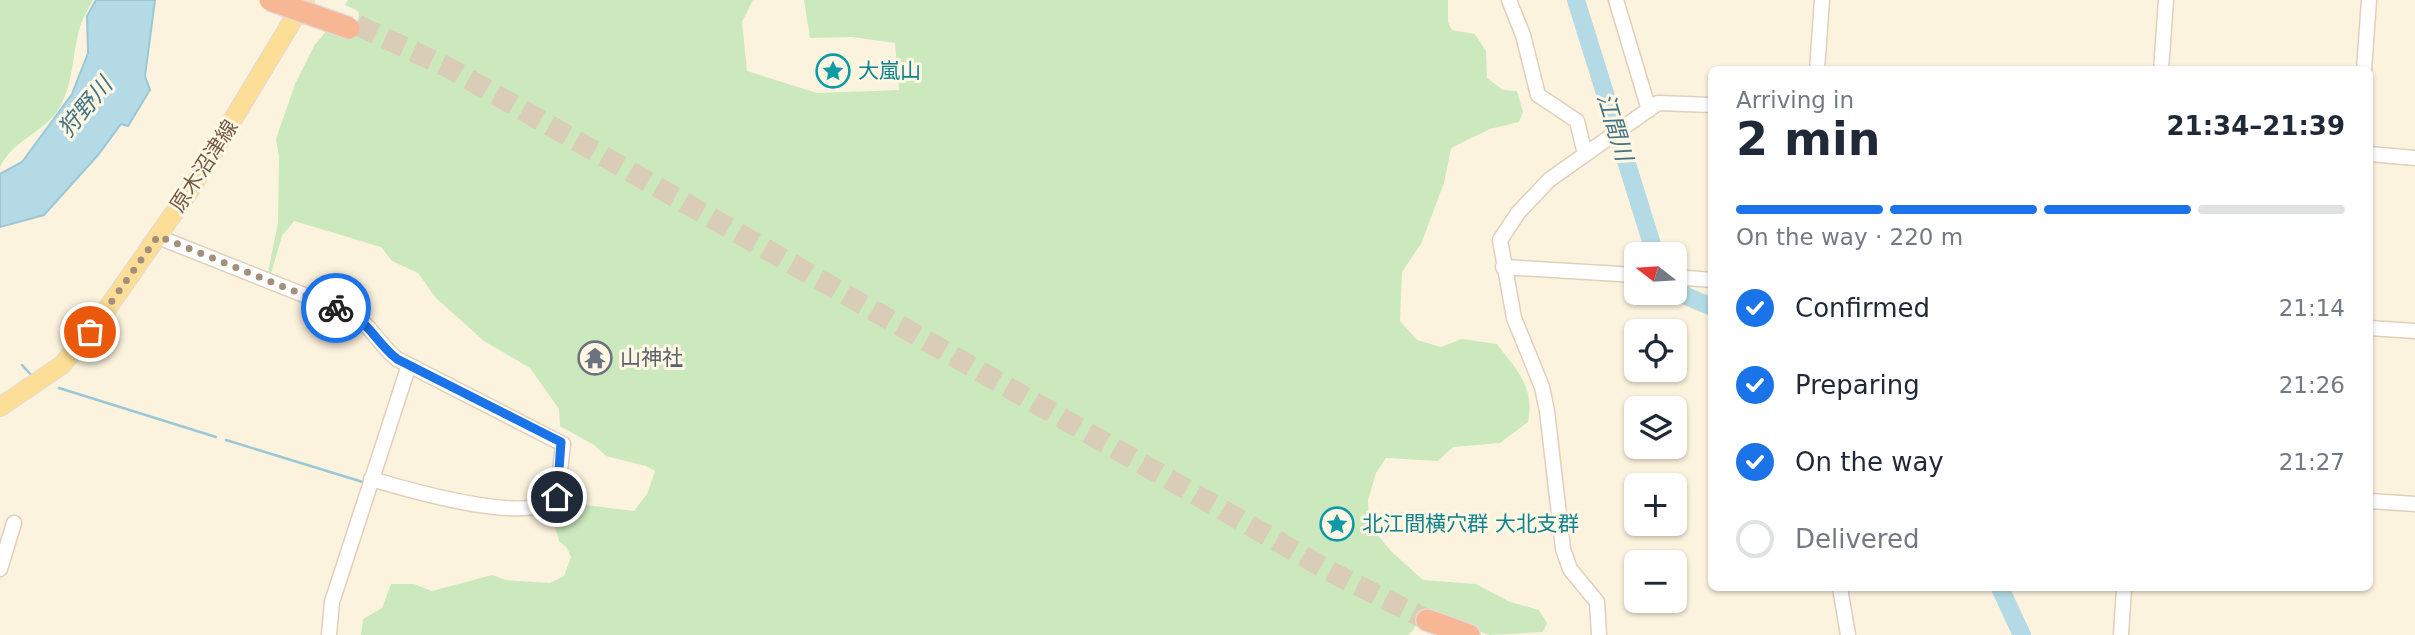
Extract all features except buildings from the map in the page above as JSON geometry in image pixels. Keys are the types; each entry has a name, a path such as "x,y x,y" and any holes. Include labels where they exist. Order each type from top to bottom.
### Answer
{"highway":[{"path":"270,0 353,26 287,0"},
{"path":"1452,635 1426,623 1469,635"}],"main road":[{"name":"原木沼津線","path":"0,407 50,375 68,358 102,316 222,139 305,0"}],"street":[{"path":"1508,0 1523,36 1538,95 1577,121 1585,154"},
{"path":"1616,0 1649,110"},
{"path":"1817,66 1822,0"},
{"path":"2161,66 2166,0"},
{"path":"2364,66 2368,0"},
{"path":"1599,635 1597,603 1566,561 1542,387 1514,318 1499,247 1503,234 1549,180 1658,103 1708,105"},
{"path":"2373,154 2415,158"},
{"path":"158,236 352,314 368,325 381,347 409,365 561,442 557,497 536,506 461,504 371,479"},
{"path":"1503,267 1624,274"},
{"path":"1687,278 1708,279"},
{"path":"2373,328 2415,331"},
{"path":"329,635 332,602 409,365"},
{"path":"2373,501 2415,504"},
{"path":"0,569 14,523"},
{"path":"1841,591 1848,635"},
{"path":"2121,635 2124,591"}],"green space":[{"path":"0,0 93,0 79,31 70,79 61,105 47,122 13,149 0,167"},
{"path":"348,0 753,0 742,22 747,71 817,93 899,90 895,43 852,37 810,38 804,0 1448,0 1448,22 1452,30 1475,34 1486,51 1487,78 1503,90 1517,91 1523,112 1519,122 1490,129 1451,148 1444,183 1421,244 1402,272 1400,321 1417,340 1441,347 1462,339 1497,344 1527,389 1528,422 1500,443 1453,447 1438,461 1386,458 1376,473 1368,500 1369,525 1391,551 1423,580 1476,584 1510,602 1539,610 1547,623 1543,632 1489,635 1424,611 1418,615 1414,629 1408,635 361,635 363,619 382,608 391,584 414,584 432,591 492,575 506,580 550,583 564,576 571,557 567,548 559,541 550,509 570,503 634,511 647,494 655,471 646,466 606,456 594,445 560,426 559,409 530,368 484,341 436,298 418,273 392,261 381,247 294,221 282,236 271,274 268,272 278,223 279,157 276,139 295,84 314,46 329,28 351,35 359,16 358,11 345,5"}],"water":[{"name":"狩野川","path":"96,0 155,0 145,76 150,90 128,126 121,124 98,155 44,215 0,227 0,174 22,162 72,94 88,53 87,16"}],"waterway":[{"name":"江間川","path":"1576,0 1651,242"},
{"name":"江間川","path":"1687,296 1708,305"},
{"path":"22,365 33,377"},
{"path":"59,388 216,437"},
{"path":"226,440 366,483"},
{"name":"江間川","path":"2001,591 2022,635"}],"tunnel":[{"path":"357,25 449,68 1333,573 1427,620"}],"way so far":[{"path":"90,332 158,236 336,308"}],"place":[{"name":"大嵐山","path":"833,71"},
{"name":"山神社","path":"595,358"},
{"name":"北江間横穴群 大北支群","path":"1337,524"}],"route":[{"path":"336,308 352,314 368,325 381,347 397,359 561,442 563,444 557,497"}]}
